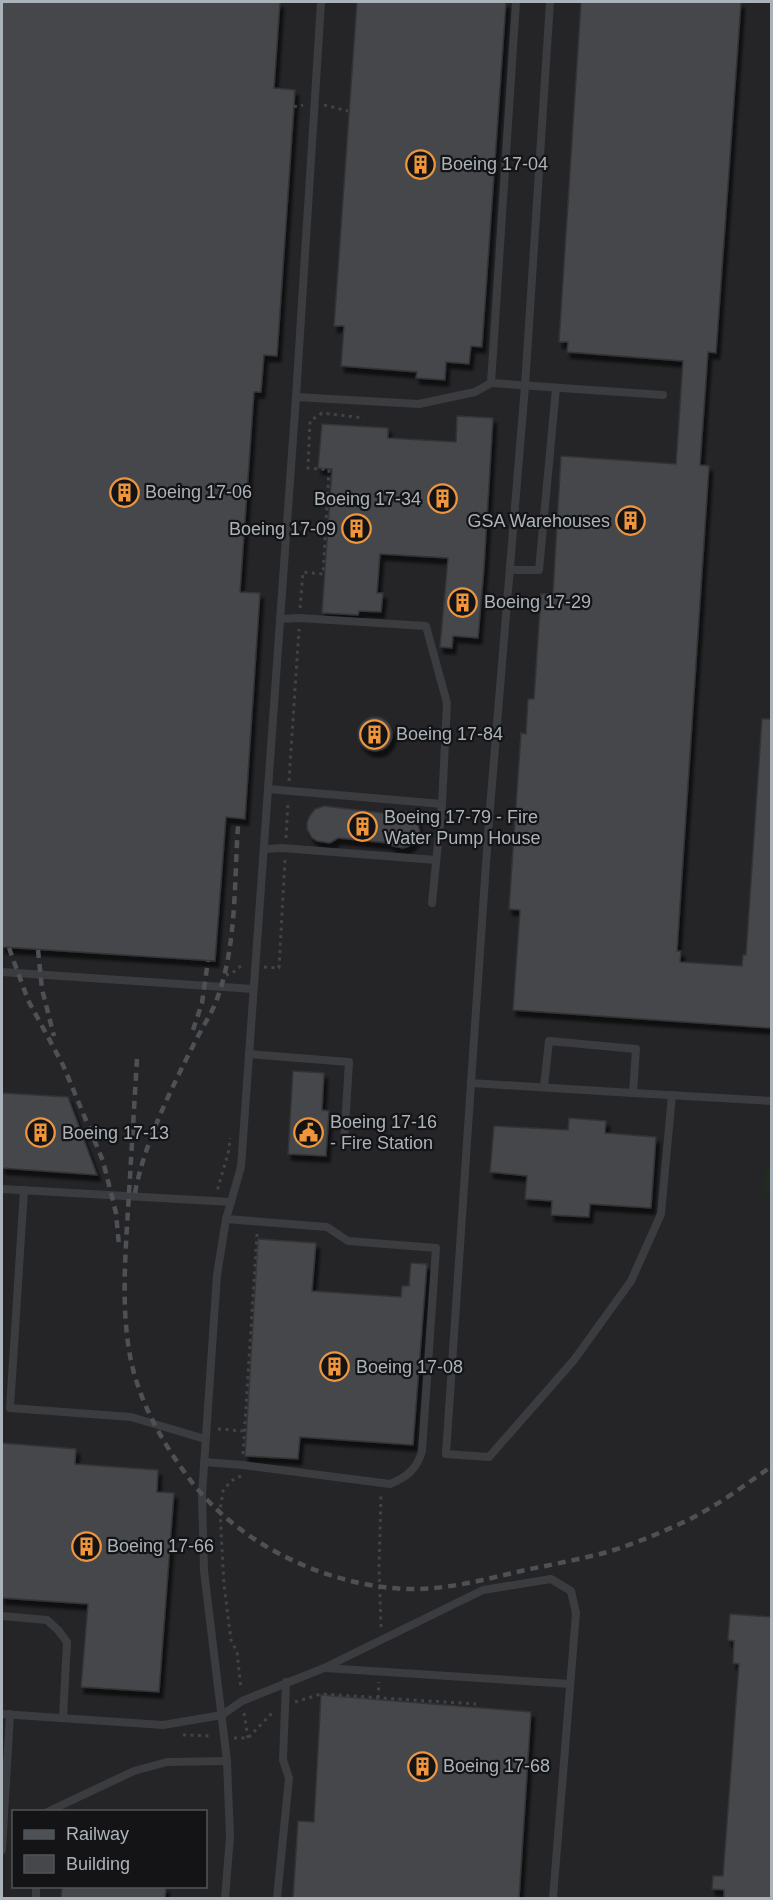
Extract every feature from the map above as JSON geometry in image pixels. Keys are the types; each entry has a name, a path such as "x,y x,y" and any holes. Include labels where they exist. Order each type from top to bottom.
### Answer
{"lane":[{"path":"225,1899 230,1837 227,1761 204,1571 202,1495 217,1275 226,1218 241,1167 296,397 321,2"},
{"path":"491,383 516,2"},
{"path":"550,2 525,386 489,820 446,1454 489,1456 574,1360 631,1281 661,1214 672,1095"},
{"path":"296,397 419,404 475,392 491,383 663,395"},
{"path":"510,570 539,570 556,388"},
{"path":"280,620 299,618 426,626 447,704 442,804 432,903"},
{"path":"268,789 442,804"},
{"path":"264,849 282,848 436,860"},
{"path":"2,972 254,989"},
{"path":"544,1087 549,1041 636,1048 633,1093"},
{"path":"249,1053 349,1062 344,1143"},
{"path":"471,1083 771,1101"},
{"path":"2,1189 231,1203"},
{"path":"24,1190 10,1408 131,1417 205,1439"},
{"path":"204,1462 390,1484 411,1472 419,1462 422,1451 436,1248 348,1241 327,1227 226,1218"},
{"path":"2,1850 6,1714 163,1725 222,1715 242,1701 324,1668 483,1590 551,1579 571,1591 576,1614 553,1899"},
{"path":"2,1616 47,1620 68,1642 63,1718"},
{"path":"324,1668 570,1684"},
{"path":"277,1899 289,1778 283,1760 286,1682"},
{"path":"51,1810 134,1771 167,1762 227,1761"}],"path":[{"path":"381,1490 379,1568 381,1640"},
{"path":"378,1698 380,1671"}],"shaded area":[{"path":"2,2 771,2 771,1898 2,1898"},
{"path":"764,1164 771,1165 771,1196 762,1195"}],"building":[{"name":"Boeing 17-06","path":"2,2 280,2 274,88 295,90 294,106 277,356 264,355 261,392 254,392 240,592 260,593 245,819 226,817 215,961 2,947"},
{"name":"Boeing 17-04","path":"357,2 506,2 482,347 471,346 469,364 446,362 445,380 416,378 417,372 341,366 344,326 334,326"},
{"name":"GSA Warehouses","path":"581,2 741,2 716,353 708,352 700,465 709,466 677,951 681,951 680,962 742,966 743,955 746,955 762,719 771,719 771,1028 513,1010 520,910 509,909 521,733 526,734 528,699 534,699 541,594 553,594 561,456 676,464 683,361 567,352 568,342 559,342"},
{"path":"457,416 493,418 478,638 453,636 452,648 440,647 448,558 380,554 377,593 383,593 381,612 359,611 358,615 322,613 332,469 318,468 322,424 388,428 388,438 456,442"},
{"name":"Boeing 17-84","path":"375,717 387,722 392,734 387,746 375,751 363,746 358,734 363,722"},
{"name":"Boeing 17-79 - Fire Water Pump House","path":"324,806 391,814 406,812 417,820 420,832 418,838 403,848 388,843 338,838 330,843 317,841 312,838 307,829 307,823 315,809"},
{"name":"Boeing 17-16 - Fire Station","path":"293,1071 324,1073 322,1110 329,1111 326,1156 288,1154"},
{"name":"Boeing 17-13","path":"2,1093 68,1097 97,1175 2,1168"},
{"path":"569,1118 606,1121 605,1133 656,1137 651,1208 590,1204 589,1217 551,1215 552,1201 525,1199 527,1176 490,1172 494,1126 568,1130"},
{"name":"Boeing 17-08","path":"258,1239 316,1243 312,1291 401,1297 402,1286 409,1286 411,1263 427,1264 413,1445 300,1437 298,1459 245,1456"},
{"name":"Boeing 17-66","path":"2,1443 76,1449 75,1464 158,1470 157,1492 174,1493 159,1692 81,1687 88,1604 2,1598"},
{"path":"730,1614 771,1617 771,1899 724,1899 724,1890 712,1889 713,1876 723,1876 739,1664 733,1663 734,1641 728,1640"},
{"name":"Boeing 17-68","path":"321,1695 531,1712 519,1899 293,1899 298,1821 314,1822"},
{"path":"62,1888 166,1888 165,1899 61,1899"}],"railway":[{"path":"135,1193 145,1154 160,1115 213,1009 223,978 234,914 238,826"},
{"path":"9,948 28,1000 63,1065 103,1161 116,1213 119,1246"},
{"path":"38,950 42,989 54,1036"},
{"path":"193,1030 202,1003 208,961"},
{"path":"137,1059 125,1267 126,1324 135,1378 147,1409 163,1439 191,1481 211,1504 260,1543 287,1558 346,1580 407,1589 454,1585 595,1555 640,1541 701,1513 772,1466"}],"place":[{"name":"Boeing 17-04","path":"420,164"},
{"name":"Boeing 17-06","path":"124,492"},
{"name":"Boeing 17-34","path":"442,499"},
{"name":"GSA Warehouses","path":"631,521"},
{"name":"Boeing 17-09","path":"357,529"},
{"name":"Boeing 17-29","path":"463,602"},
{"name":"Boeing 17-84","path":"375,734"},
{"name":"Boeing 17-79 - Fire Water Pump House","path":"363,827"},
{"name":"Boeing 17-16 - Fire Station","path":"309,1132"},
{"name":"Boeing 17-13","path":"41,1133"},
{"name":"Boeing 17-08","path":"335,1367"},
{"name":"Boeing 17-66","path":"86,1546"},
{"name":"Boeing 17-68","path":"422,1766"}]}
